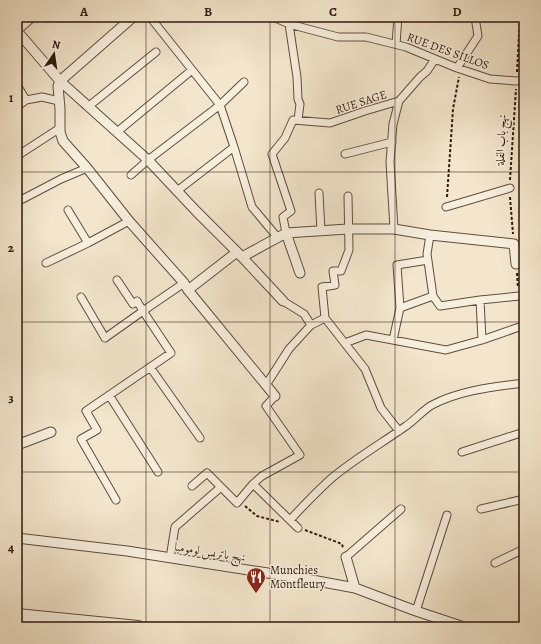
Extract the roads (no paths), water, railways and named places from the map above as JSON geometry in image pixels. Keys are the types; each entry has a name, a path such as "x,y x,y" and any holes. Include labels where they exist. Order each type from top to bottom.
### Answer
{"street":[{"path":"33,17 17,31 60,80 148,160 240,254 283,301 304,314 311,325"},
{"path":"133,17 60,80 58,86 61,136 63,141 186,286 275,396 266,406 300,455 262,476 237,503 207,473 192,486"},
{"path":"150,17 220,105 252,207 282,236 300,273"},
{"name":"RUE DES SILLOS","path":"273,17 289,24 338,37 366,37 396,44 459,69 490,79 516,81 524,80"},
{"path":"396,44 398,17"},
{"path":"459,69 478,36 476,17"},
{"path":"282,236 283,217 291,211 272,154 285,138 293,120 298,120 300,104 298,99 297,77 289,24"},
{"path":"89,106 156,52"},
{"name":"RUE SAGE","path":"298,120 330,123 400,101 427,71 435,59"},
{"path":"117,132 192,70"},
{"path":"131,175 148,160 220,105 244,82"},
{"path":"17,85 26,100"},
{"path":"17,107 26,100 42,97 59,101"},
{"path":"394,229 390,162 393,124 400,101"},
{"path":"17,156 60,128"},
{"path":"345,154 392,142"},
{"path":"178,191 234,147"},
{"path":"17,202 86,168"},
{"path":"446,207 510,188"},
{"path":"319,193 321,230"},
{"path":"348,196 349,250 341,271 333,271 335,285 322,287 325,318 365,369 381,408 398,431"},
{"path":"68,210 88,243"},
{"path":"46,263 130,221"},
{"path":"81,297 105,338 143,311 240,254 282,236 321,230 394,229 430,235 514,244 520,262"},
{"path":"430,235 427,254 433,296 440,306 519,296"},
{"path":"393,340 400,308 397,265 428,260"},
{"path":"116,500 81,439 97,430 86,411 170,353 137,301 132,304 117,280"},
{"path":"400,308 433,296"},
{"path":"480,300 482,340"},
{"path":"266,385 289,349 311,325 325,318"},
{"path":"345,343 366,335 446,350 482,340 522,326"},
{"path":"150,367 200,438"},
{"path":"290,520 334,476 408,425 431,406 454,396 482,389 524,383"},
{"path":"109,395 158,472"},
{"path":"17,445 51,432"},
{"path":"462,452 524,432"},
{"path":"253,484 298,528"},
{"path":"170,558 175,527 221,488"},
{"path":"481,508 524,499"},
{"path":"355,588 346,556 401,509"},
{"path":"416,611 447,515"},
{"name":"نهج باتريس لومومبا","path":"17,538 127,551 355,588 464,627"},
{"path":"495,563 524,548"},
{"path":"17,615 138,627"}],"place":[{"name":"Munchies Montfleury","path":"256,594"}]}
